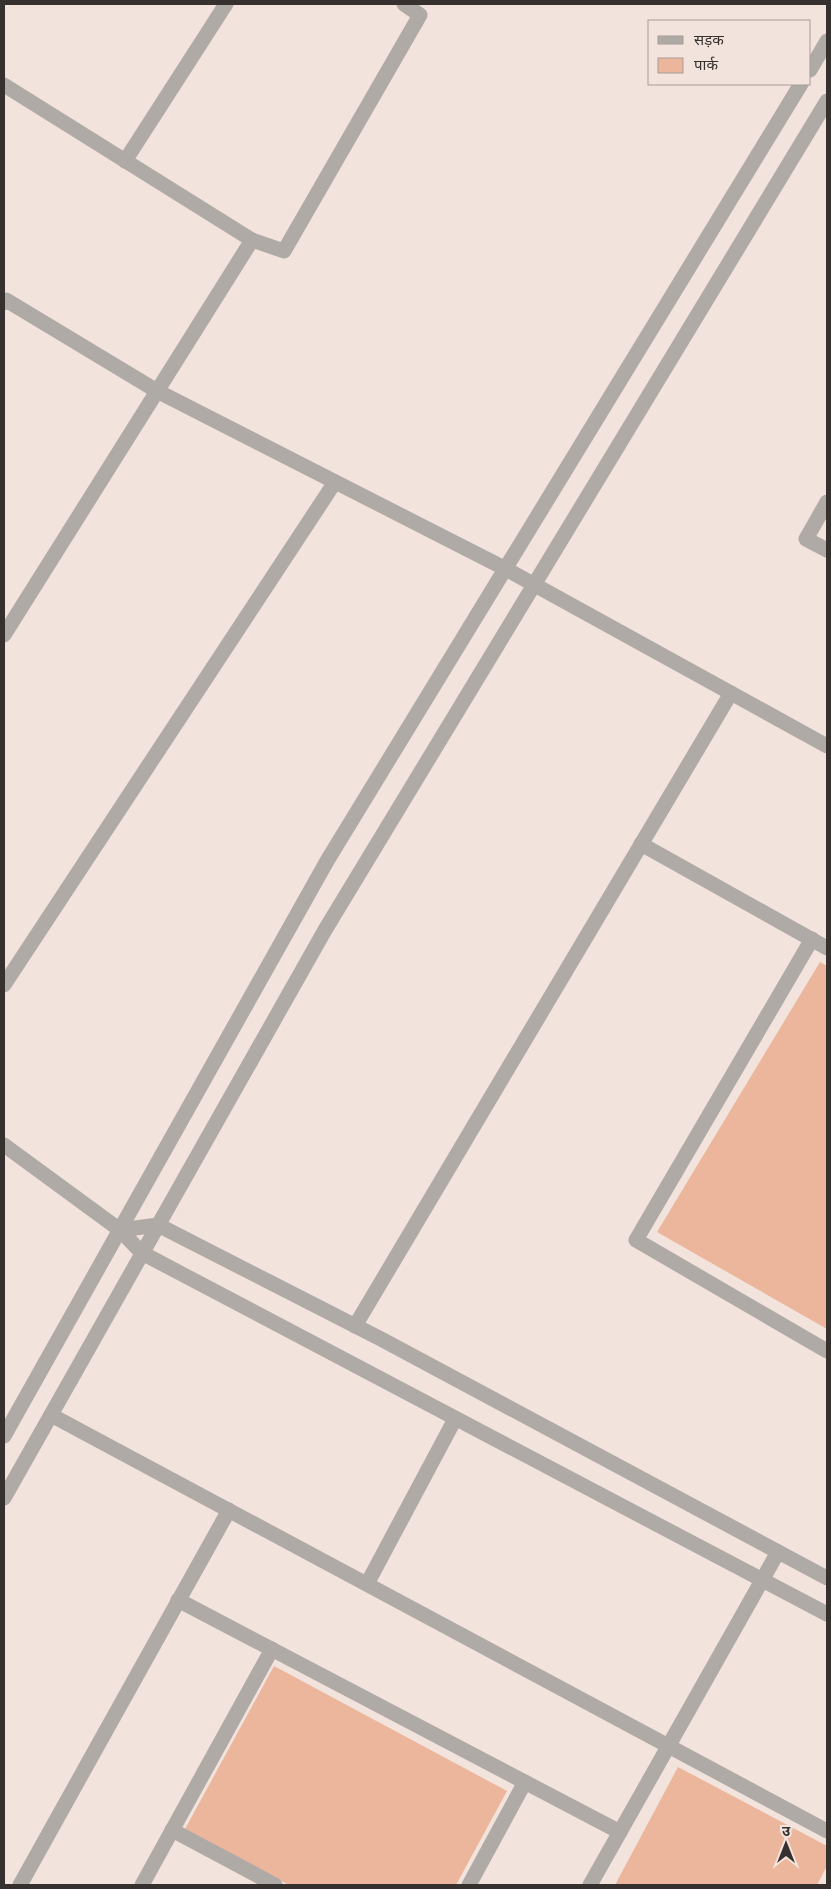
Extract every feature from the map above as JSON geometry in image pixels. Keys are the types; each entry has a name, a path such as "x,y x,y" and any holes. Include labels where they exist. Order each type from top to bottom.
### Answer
{"street":[{"path":"124,161 226,4"},
{"path":"4,86 252,240 284,251 420,15 404,4"},
{"path":"811,68 827,41"},
{"path":"4,1436 327,861 800,85"},
{"path":"4,1498 325,930 827,101"},
{"path":"4,635 252,240"},
{"path":"5,300 158,391 506,569 827,746"},
{"path":"4,985 335,482"},
{"path":"827,502 806,539 827,550"},
{"path":"355,1326 731,693"},
{"path":"641,844 827,948"},
{"path":"812,940 636,1240 827,1351"},
{"path":"4,1145 120,1230 142,1253 827,1614"},
{"path":"120,1230 158,1225 355,1326 827,1578"},
{"path":"51,1415 827,1831"},
{"path":"367,1584 455,1419"},
{"path":"20,1885 229,1510"},
{"path":"590,1885 778,1552"},
{"path":"178,1600 620,1832"},
{"path":"142,1885 272,1649"},
{"path":"469,1885 525,1782"},
{"path":"172,1830 274,1885"}],"green space":[{"path":"820,962 827,966 827,1329 657,1232"},
{"path":"274,1666 507,1791 456,1885 289,1885 185,1829"},
{"path":"678,1767 827,1846 827,1866 817,1885 615,1885"}]}
